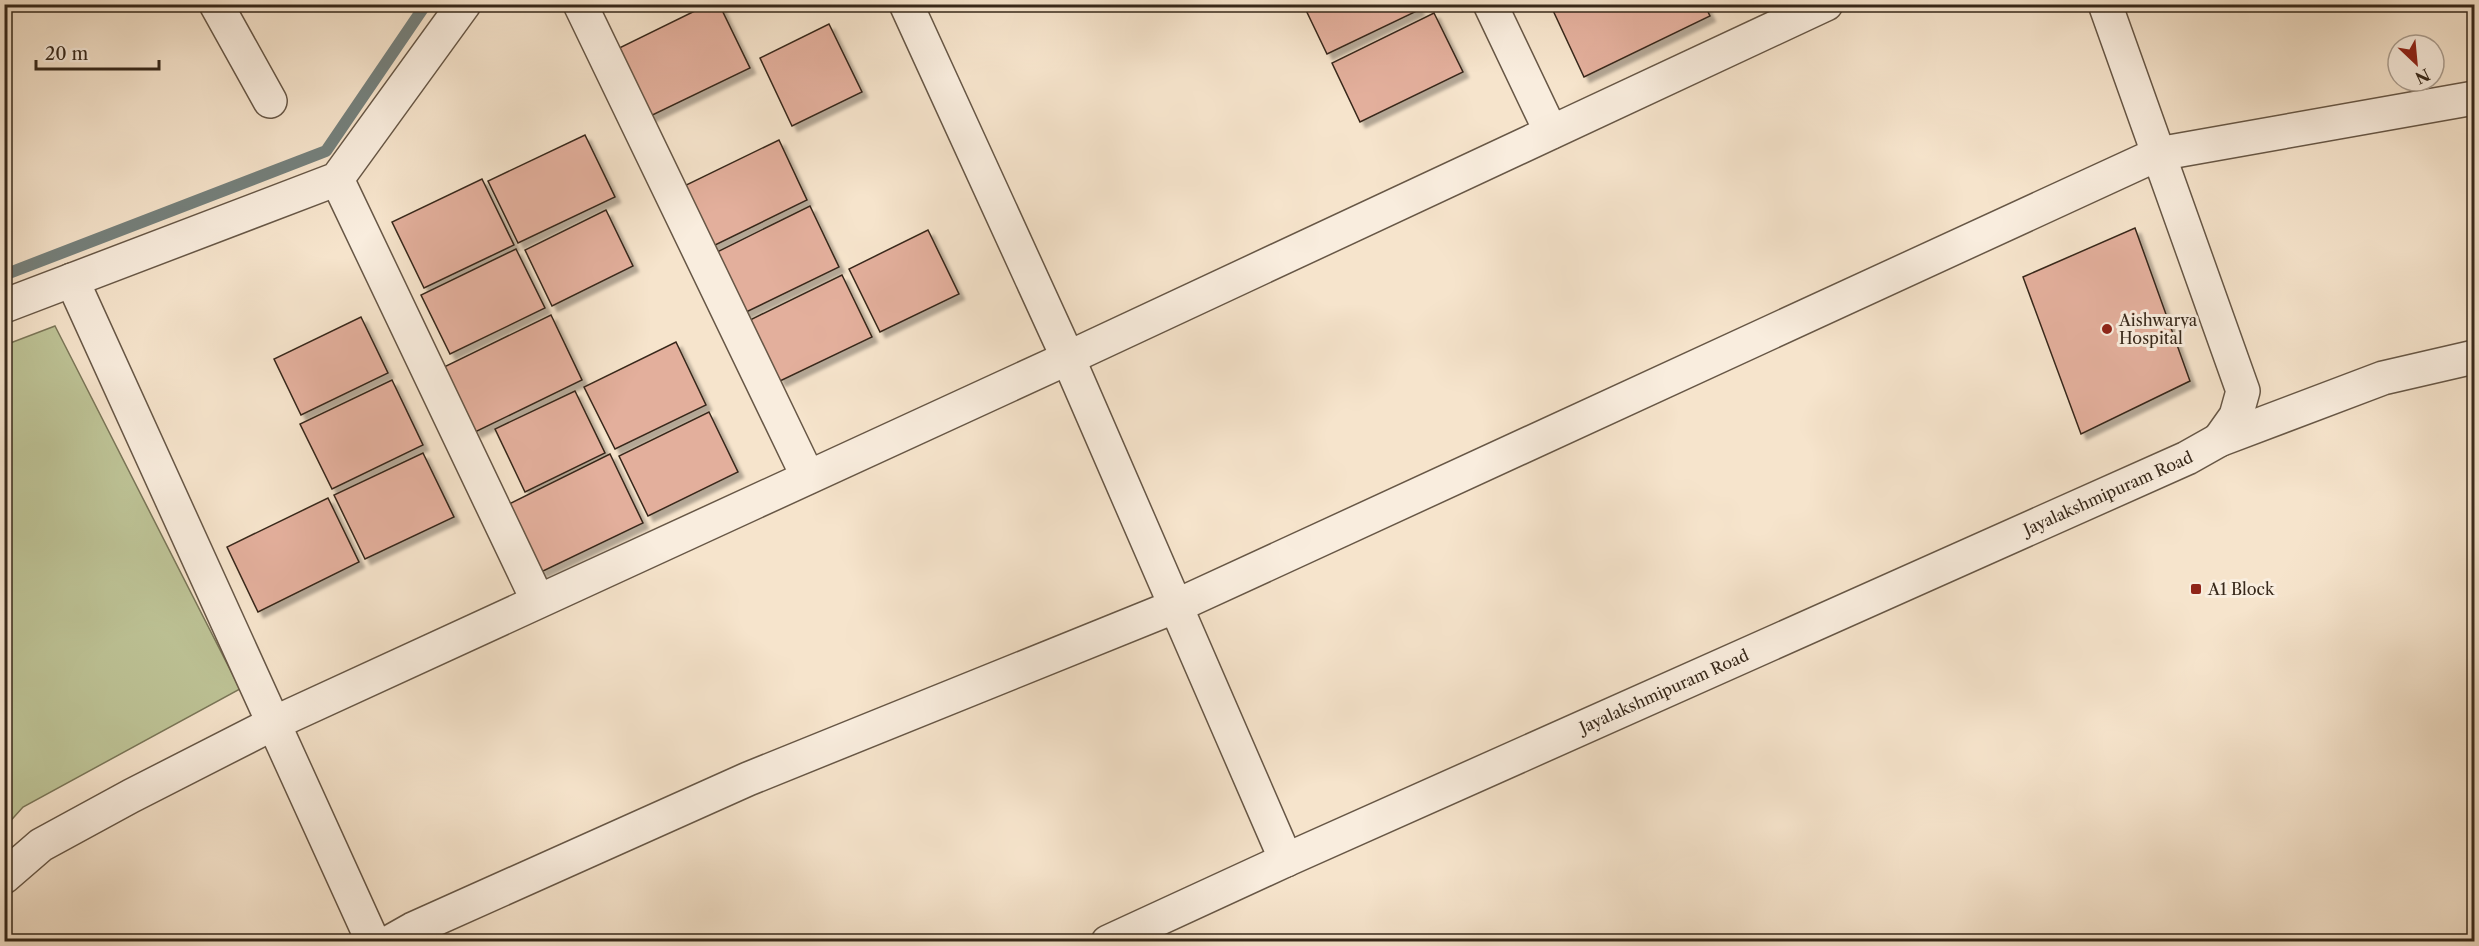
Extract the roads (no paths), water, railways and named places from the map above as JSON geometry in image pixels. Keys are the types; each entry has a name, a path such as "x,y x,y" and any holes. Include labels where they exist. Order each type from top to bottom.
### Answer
{"street":[{"path":"216,4 270,101"},
{"path":"4,306 337,179 464,4"},
{"path":"580,4 808,477"},
{"path":"906,4 1068,358 1286,860"},
{"path":"1490,4 1551,132"},
{"path":"4,877 42,845 131,796 273,724 1068,358 1826,4"},
{"name":"Jayalakshmipuram Road","path":"2105,4 2242,391 2236,416 2219,440"},
{"path":"390,942 413,929 748,779 1176,606 2158,154 2475,98"},
{"path":"337,179 538,601"},
{"path":"72,280 373,942"},
{"name":"Jayalakshmipuram Road","path":"1108,942 1286,860 2176,463 2219,440 2383,378 2475,357"}],"waterway":[{"path":"4,275 326,151 426,4"}],"place":[{"name":"Aishwarya Hospital","path":"2107,329"},
{"name":"A1 Block","path":"2196,589"}]}
